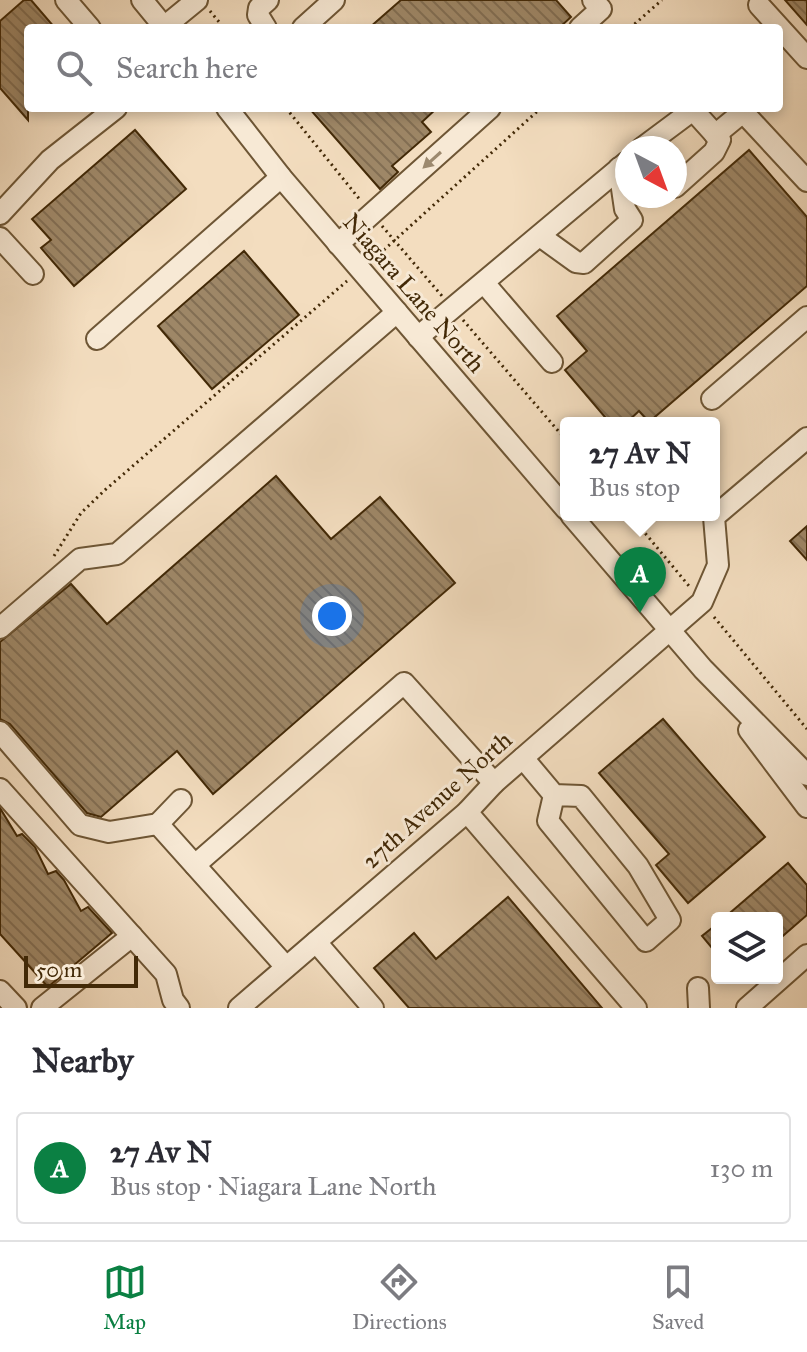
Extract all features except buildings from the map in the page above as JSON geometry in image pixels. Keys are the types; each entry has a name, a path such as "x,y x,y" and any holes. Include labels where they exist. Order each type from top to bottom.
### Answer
{"street":[{"path":"66,0 87,24"},
{"path":"142,0 162,24"},
{"path":"264,24 258,15 259,8 268,0"},
{"path":"307,24 334,0"},
{"path":"583,24 601,3"},
{"path":"170,24 202,4"},
{"path":"759,5 776,24"},
{"path":"783,32 807,58"},
{"path":"0,214 50,160 111,112"},
{"name":"Niagara Lane North","path":"230,112 281,177 560,502"},
{"path":"338,244 486,112"},
{"path":"658,136 690,112"},
{"path":"687,176 714,152 720,140 695,112"},
{"path":"715,135 743,112 807,181"},
{"path":"418,337 615,174"},
{"path":"97,339 281,177"},
{"path":"540,236 576,262 584,263 632,220 625,208"},
{"path":"0,238 33,274"},
{"path":"485,284 552,362"},
{"path":"0,628 80,559 117,554 397,312"},
{"path":"712,399 807,317"},
{"path":"720,512 807,438"},
{"path":"576,521 703,669 807,775"},
{"path":"702,602 718,565 714,521"},
{"name":"27th Avenue North","path":"239,1008 467,812 494,783 702,602"},
{"path":"703,669 807,807"},
{"path":"195,865 404,683 494,783"},
{"path":"0,732 80,825 109,832 157,825 181,800"},
{"path":"523,758 554,795 581,796 638,866 670,920 646,941 548,821 554,795"},
{"path":"0,789 166,974 173,1000 179,1008"},
{"path":"467,812 636,1008"},
{"path":"157,825 286,967"},
{"path":"42,1008 132,936"},
{"path":"316,942 373,1008"},
{"path":"747,1008 807,955"},
{"path":"0,991 16,1008"}],"path":[{"path":"635,24 662,0"},
{"path":"202,4 220,24"},
{"path":"289,112 372,214 560,433"},
{"path":"374,259 537,112"},
{"path":"48,563 61,548 81,513 105,490 347,282"},
{"path":"635,521 807,729"}],"place":[{"name":"27 Av N","path":"640,613"}]}
